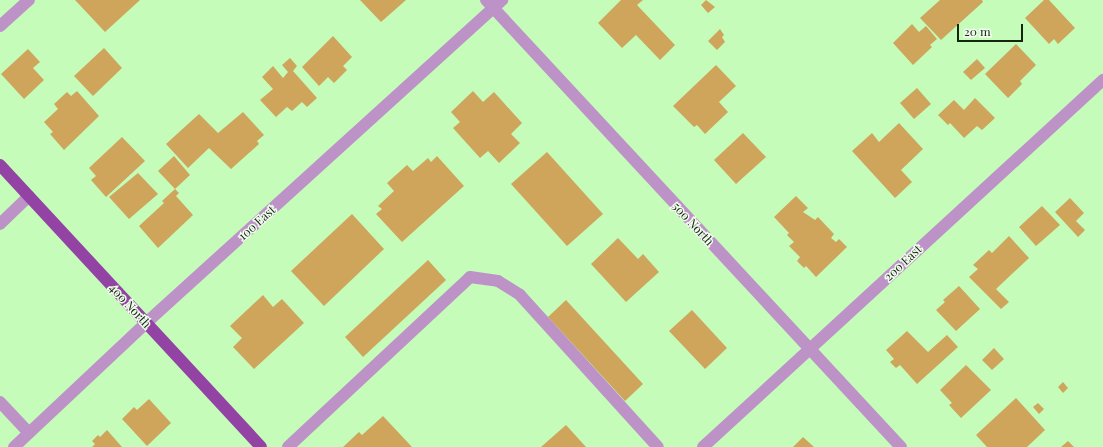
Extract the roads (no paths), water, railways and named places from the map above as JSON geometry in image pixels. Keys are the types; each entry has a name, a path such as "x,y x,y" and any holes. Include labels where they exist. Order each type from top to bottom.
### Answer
{"main road":[{"name":"400 North","path":"0,165 261,447"}],"street":[{"path":"0,26 29,0"},
{"name":"100 East","path":"14,447 494,3"},
{"name":"500 North","path":"494,3 808,349 901,447"},
{"name":"200 East","path":"703,447 808,349 1103,80"},
{"path":"0,224 29,196"},
{"path":"288,447 470,277 498,281 520,295 658,447"},
{"path":"0,402 29,433"}]}
